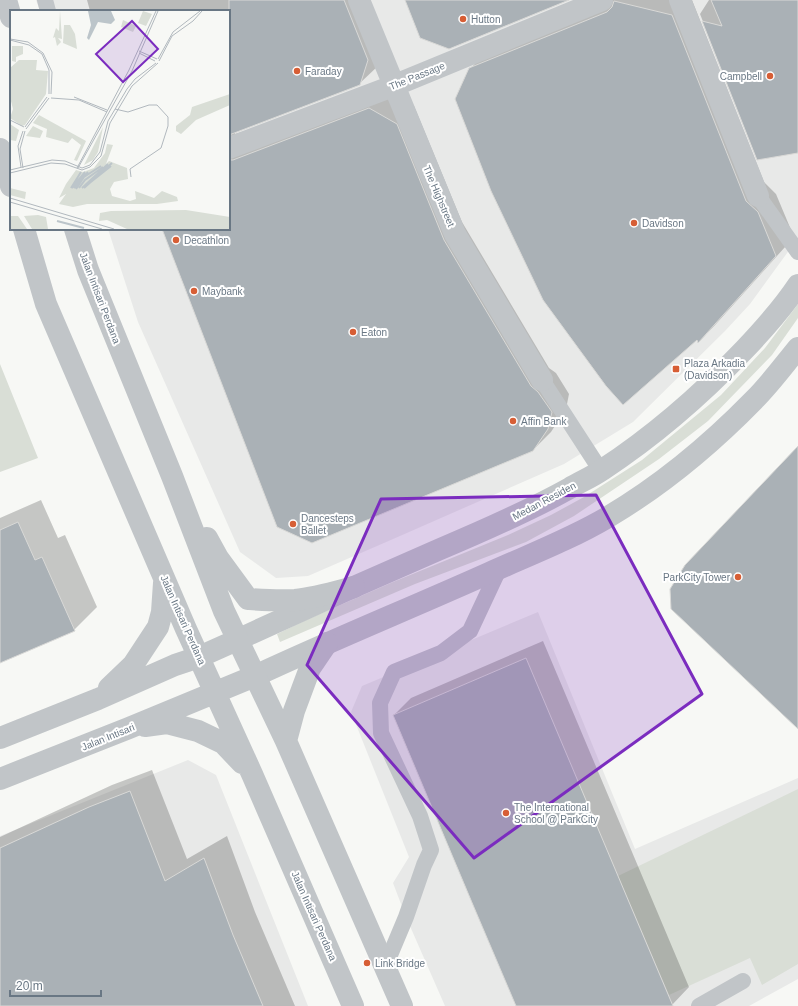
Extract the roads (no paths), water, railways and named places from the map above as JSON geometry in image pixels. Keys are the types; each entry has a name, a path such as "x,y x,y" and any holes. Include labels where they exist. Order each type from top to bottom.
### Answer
{"street":[{"path":"6,0 10,14"},
{"name":"The Highstreet","path":"359,0 455,234 542,380"},
{"name":"The Passage","path":"230,148 393,86 602,0"},
{"path":"680,0 758,196"},
{"path":"0,149 10,183"},
{"name":"Jalan Intisari Perdana","path":"24,230 46,304 164,578 252,774 353,1006"},
{"name":"Jalan Intisari Perdana","path":"75,230 88,270 172,476 224,611 286,741 402,1006"},
{"name":"Medan Residen","path":"199,657 507,520 601,471 676,415 720,375 786,304 798,286"},
{"path":"255,676 327,643 499,569 561,541 608,517 654,487 730,424 756,399 798,348"},
{"path":"172,476 218,558 248,599 296,600 354,587"},
{"path":"98,699 133,665 158,627 162,612 164,578"},
{"path":"286,741 301,688 310,668 327,643"},
{"path":"0,738 98,699 175,665 199,657"},
{"name":"Jalan Intisari","path":"0,779 255,676"},
{"path":"129,728 167,724 198,731 223,744 252,774"}],"lane":[{"path":"45,0 48,10"},
{"path":"758,196 798,252"},
{"path":"542,380 601,471"},
{"path":"385,967 406,917 424,865 431,850 420,816 381,733 380,703 394,672 441,653 470,631 499,569"},
{"path":"699,1006 743,982"}],"place":[{"name":"Hutton","path":"463,19"},
{"name":"Faraday","path":"297,71"},
{"name":"Campbell","path":"770,76"},
{"name":"Davidson","path":"634,223"},
{"name":"Decathlon","path":"176,240"},
{"name":"Maybank","path":"194,291"},
{"name":"Eaton","path":"353,332"},
{"name":"Plaza Arkadia (Davidson)","path":"676,369"},
{"name":"Affin Bank","path":"513,421"},
{"name":"Dancesteps Ballet","path":"293,524"},
{"name":"ParkCity Tower","path":"738,577"},
{"name":"The International School @ ParkCity","path":"506,813"},
{"name":"Link Bridge","path":"367,963"}]}
